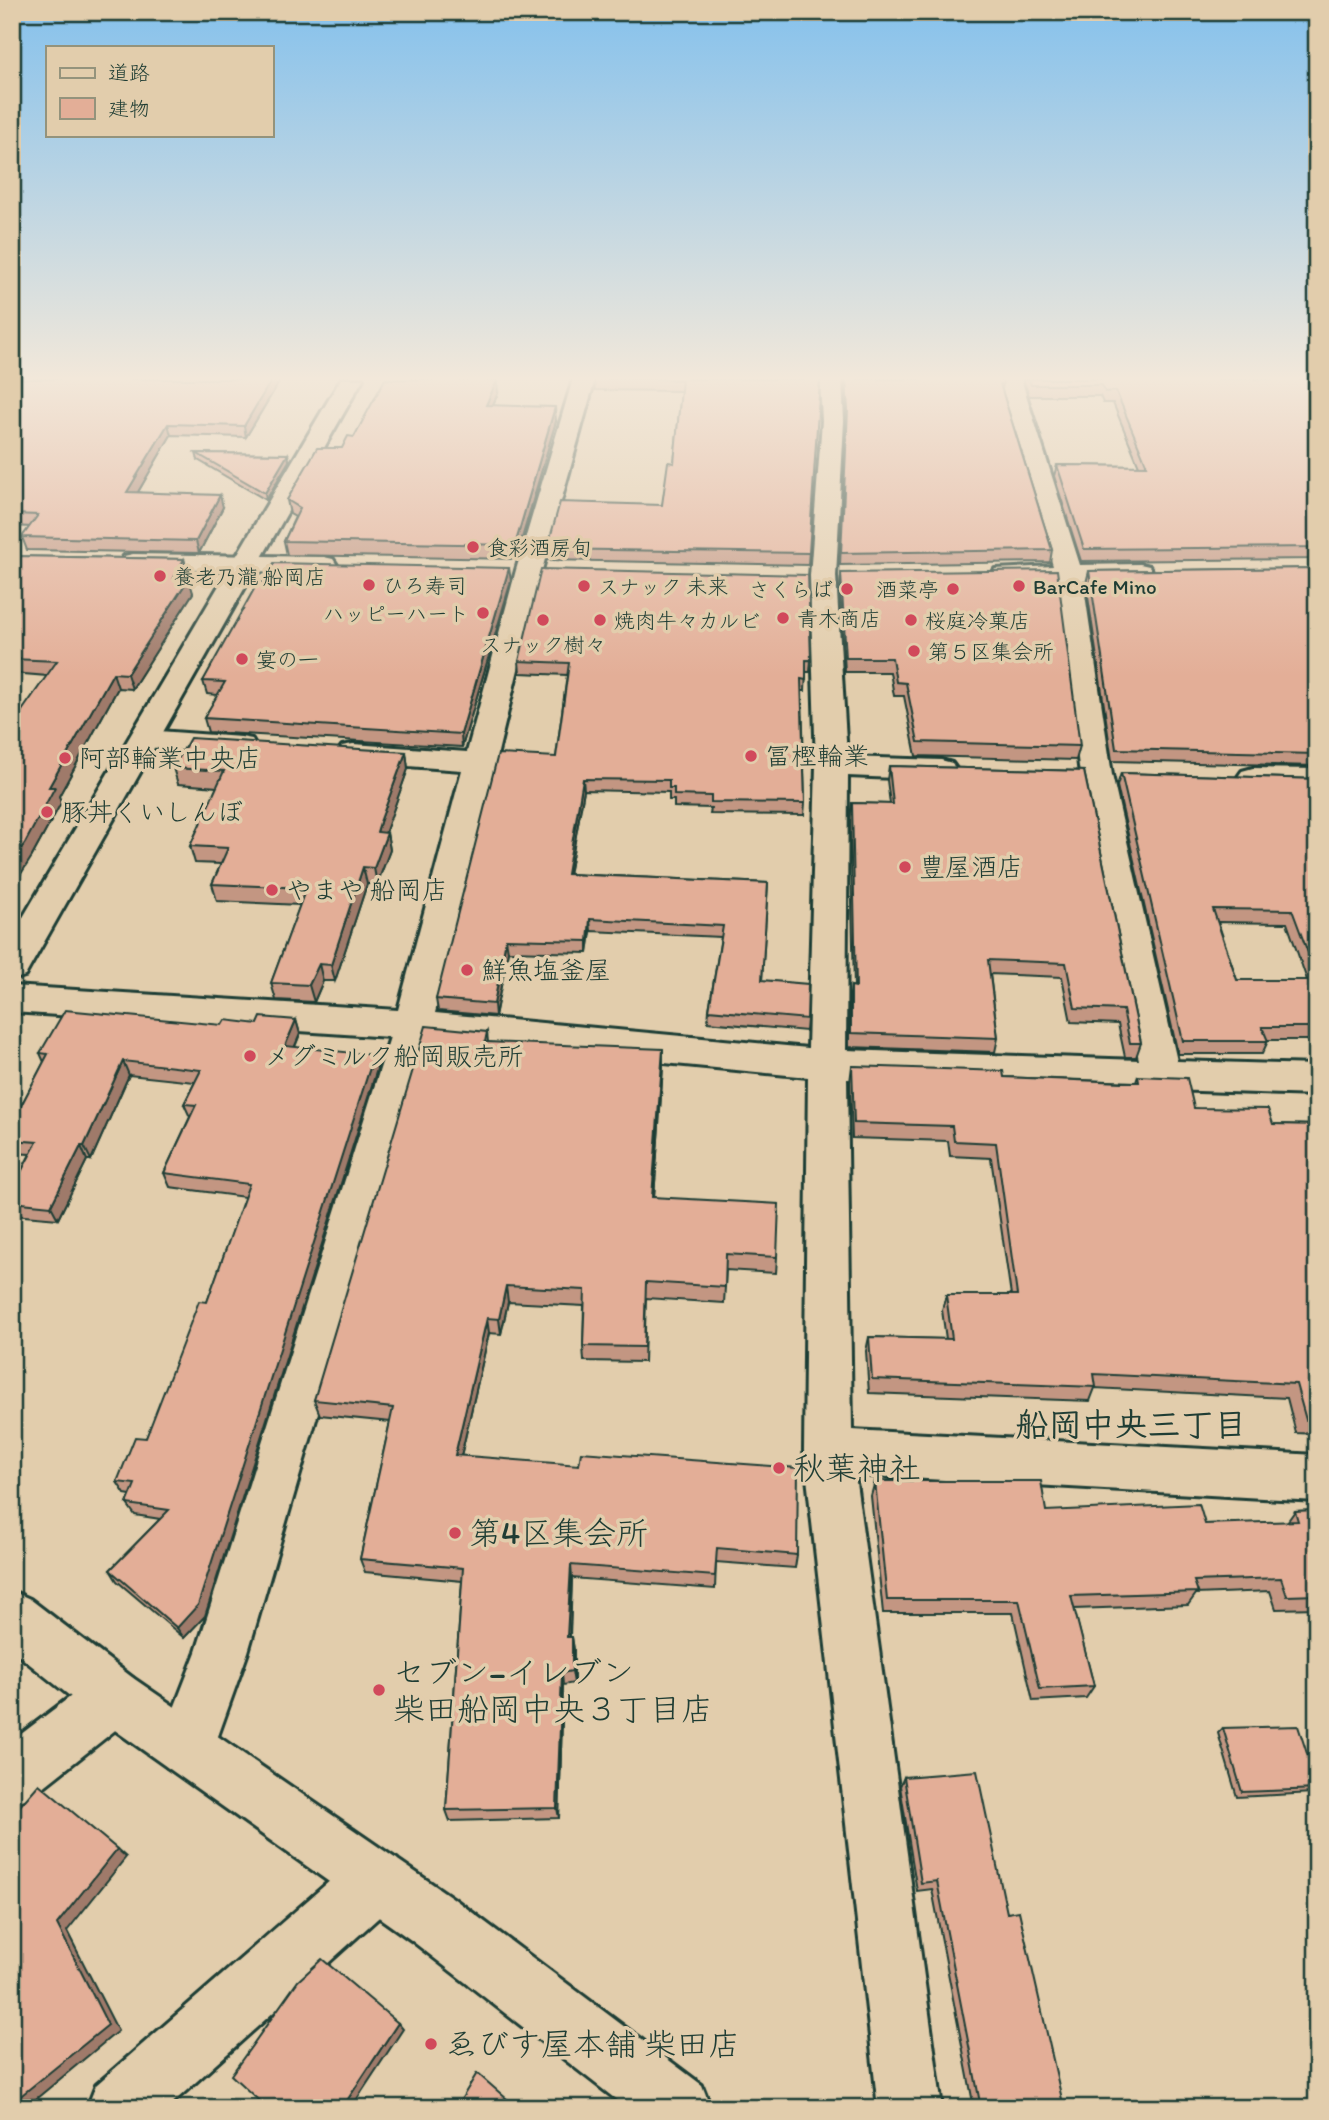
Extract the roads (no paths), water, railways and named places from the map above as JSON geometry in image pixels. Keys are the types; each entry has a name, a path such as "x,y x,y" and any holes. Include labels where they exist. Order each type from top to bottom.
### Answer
{"street":[{"path":"12,967 296,478"},
{"path":"187,1747 222,1652 413,1025 529,570 556,478"},
{"path":"830,478 824,576 831,766 827,1064 828,1451 910,2108"},
{"path":"1040,478 1069,574 1096,775 1161,1073"},
{"path":"113,561 349,566"},
{"path":"975,575 1162,572"},
{"path":"145,739 267,747"},
{"path":"320,751 481,762"},
{"path":"831,766 971,771"},
{"path":"1220,777 1317,779"},
{"path":"12,999 413,1025 827,1064 1317,1080"},
{"path":"828,1451 1317,1478"},
{"path":"12,1617 114,1697 376,1881 679,2108"},
{"path":"12,1776 114,1697"},
{"path":"119,2108 376,1881"}],"place":[{"name":"食彩酒房旬","path":"473,547"},
{"name":"養老乃瀧 船岡店","path":"160,576"},
{"name":"ひろ寿司","path":"369,585"},
{"name":"スナック 未来","path":"584,586"},
{"name":"BarCafe Mino","path":"1019,586"},
{"name":"さくらば","path":"847,589"},
{"name":"酒菜亭","path":"953,589"},
{"name":"ハッピーハート","path":"483,613"},
{"name":"青木商店","path":"783,618"},
{"name":"スナック樹々","path":"543,620"},
{"name":"焼肉牛々カルビ","path":"600,620"},
{"name":"桜庭冷菓店","path":"911,620"},
{"name":"第５区集会所","path":"914,651"},
{"name":"宴の一","path":"242,659"},
{"name":"冨樫輪業","path":"751,756"},
{"name":"阿部輪業中央店","path":"65,758"},
{"name":"豚丼くいしんぼ","path":"47,812"},
{"name":"豊屋酒店","path":"905,867"},
{"name":"やまや 船岡店","path":"272,890"},
{"name":"鮮魚塩釜屋","path":"467,970"},
{"name":"メグミルク船岡販売所","path":"250,1056"},
{"name":"秋葉神社","path":"779,1468"},
{"name":"第4区集会所","path":"455,1533"},
{"name":"セブン‐イレブン 柴田船岡中央３丁目店","path":"379,1690"},
{"name":"ゑびす屋本舗 柴田店","path":"431,2044"}],"district":[{"name":"船岡中央三丁目","path":"1131,1424"}]}
